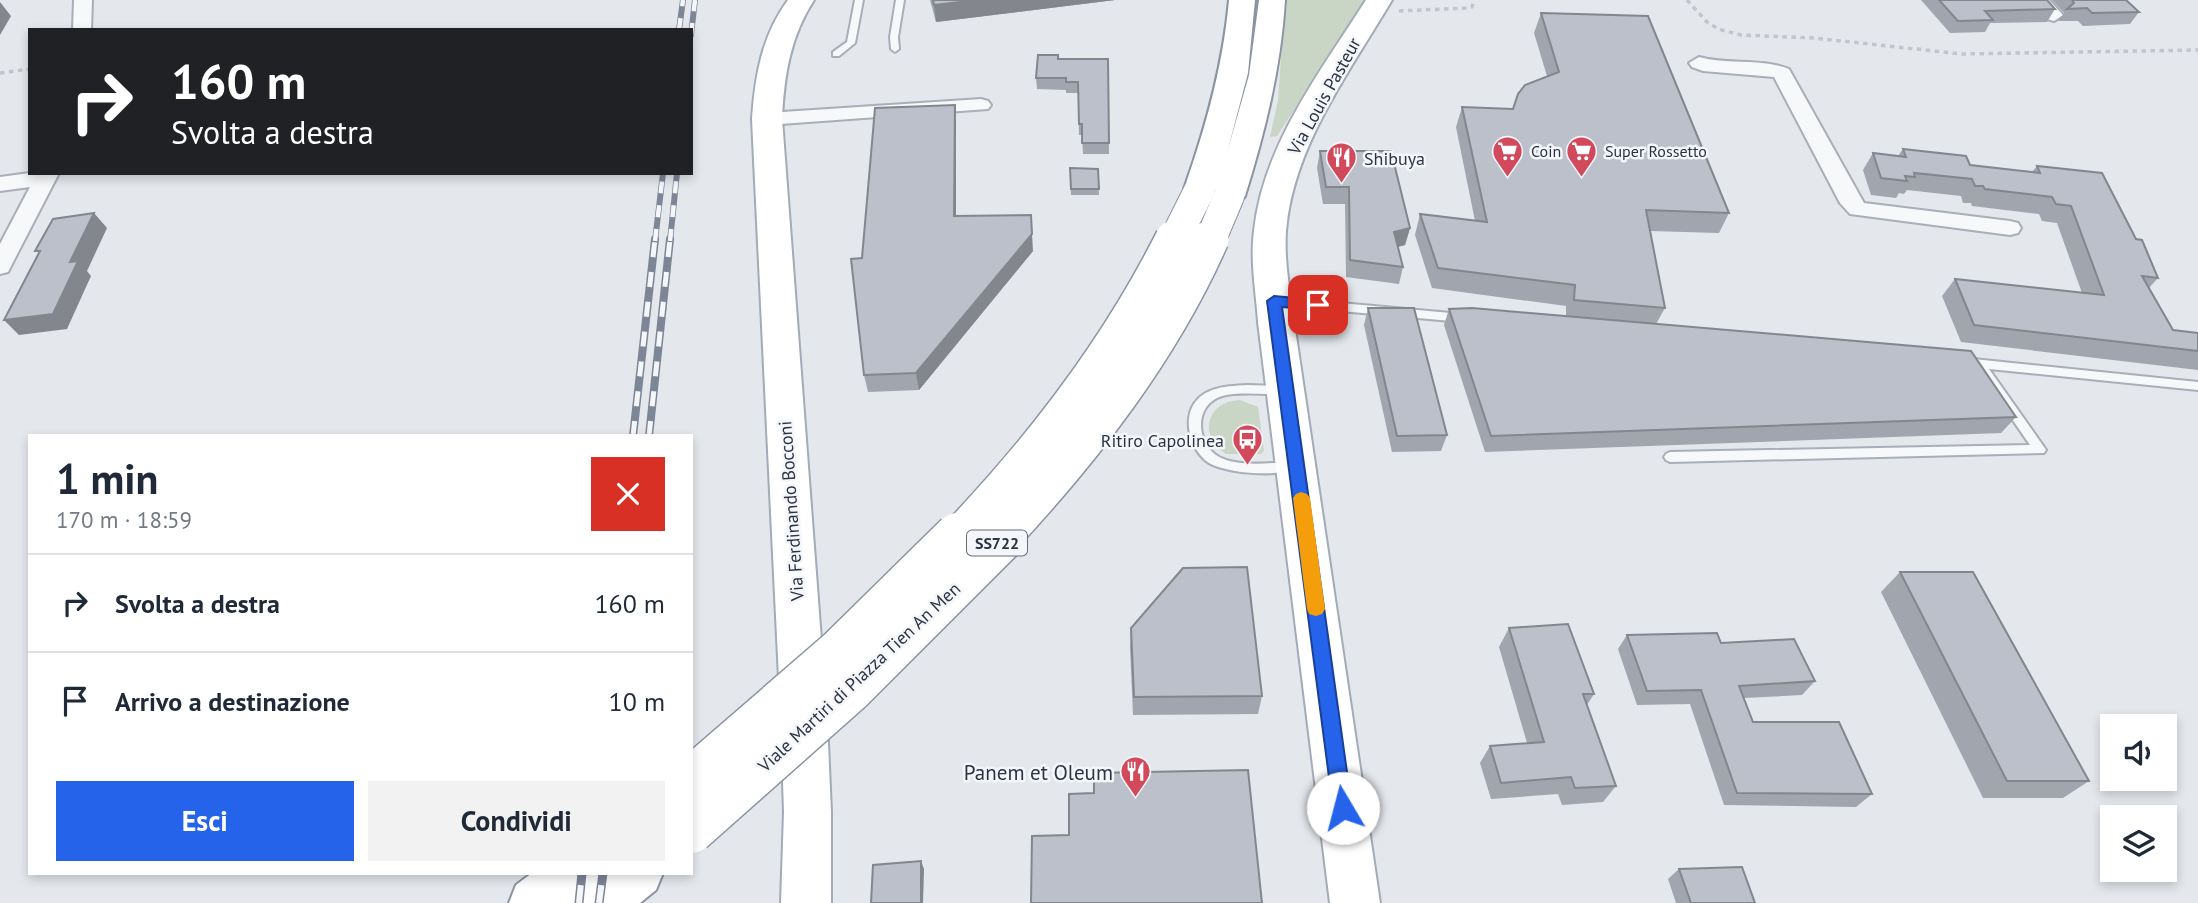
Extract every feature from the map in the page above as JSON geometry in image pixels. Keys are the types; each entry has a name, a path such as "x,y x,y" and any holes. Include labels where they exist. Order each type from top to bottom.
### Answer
{"main road":[{"name":"Via Ferdinando Bocconi","path":"801,0 784,28 775,52 769,78 767,119 806,725 806,903"},
{"name":"Viale Martiri di Piazza Tien An Men","path":"693,778 780,707 861,634 940,556 1032,454 1121,337 1161,268 1214,192 1258,103 1266,66 1272,0"},
{"name":"Viale Martiri di Piazza Tien An Men","path":"693,828 785,750 885,657 1031,508 1101,418 1155,340 1199,263 1240,45 1239,6"},
{"name":"Via Louis Pasteur","path":"1355,903 1274,301 1270,233 1272,212 1286,165 1302,129 1386,7"},
{"path":"534,903 571,875"},
{"path":"599,903 635,875"}],"street":[{"path":"82,28 83,0"},
{"path":"2039,0 2054,15"},
{"path":"1699,63 1710,67 1772,69 1782,73 1851,203 1858,209 2010,228"},
{"path":"767,119 981,105"},
{"path":"0,184 47,176"},
{"path":"0,266 47,176"}],"lane":[{"path":"836,54 851,43 859,0"},
{"path":"895,49 894,37 900,0"},
{"path":"1274,301 1470,318"},
{"path":"1953,361 2198,386"},
{"path":"1670,457 2040,450 1979,363"},
{"path":"1286,390 1213,394 1202,401 1197,410 1195,429 1201,446 1218,463 1237,467 1297,467"}],"path":[{"path":"1386,7 1472,7 1474,0"},
{"path":"1688,0 1707,22 1718,29 1741,35 1814,38 1962,54 2198,50"},
{"path":"0,73 28,69"}],"green space":[{"path":"1285,0 1366,0 1277,136 1270,137 1278,100"},
{"path":"1240,400 1258,407 1264,451 1261,454 1226,454 1211,438 1209,429 1213,413 1220,406"}],"building":[{"path":"933,0 977,0 934,5"},
{"path":"1939,0 2047,0 2055,9 1985,11 1993,20 1958,21"},
{"path":"2072,0 2126,0 2139,12 2092,13 2087,8 2067,9 2074,3"},
{"name":"Super Rossetto","path":"1541,13 1648,16 1729,213 1646,210 1665,308 1574,300 1575,285 1438,268 1420,214 1487,222 1462,107 1513,109 1518,94 1525,85 1559,72"},
{"path":"1038,55 1058,55 1058,59 1108,59 1109,143 1082,143 1078,82 1066,82 1066,78 1036,78"},
{"path":"955,105 954,216 1031,215 1032,234 916,373 864,375 851,259 862,258 875,108"},
{"path":"1903,149 1966,156 1970,165 2040,173 2037,166 2102,173 2136,239 2142,240 2158,278 2142,276 2173,330 2198,333 2198,351 1974,325 1955,279 2104,295 2071,206 2056,204 2052,197 1985,189 1983,186 1975,186 1972,179 1914,173 1915,177 1905,176 1907,181 1881,178 1873,153 1906,157"},
{"path":"1320,151 1391,151 1410,228 1394,232 1403,267 1350,260 1349,187 1326,187"},
{"path":"1070,168 1098,169 1099,189 1071,189"},
{"path":"94,213 70,262 78,261 53,314 4,320 40,251 35,251 53,219"},
{"path":"1368,308 1414,308 1447,435 1397,436"},
{"path":"1472,308 1971,351 2016,417 1491,436 1449,309"},
{"path":"1247,567 1262,696 1134,697 1131,628 1183,568"},
{"path":"1900,572 1973,572 2089,781 2007,781"},
{"path":"1568,624 1594,694 1583,694 1616,786 1575,788 1571,777 1501,783 1490,746 1544,742 1509,628"},
{"path":"1717,633 1721,643 1794,639 1815,681 1739,686 1753,722 1839,722 1872,794 1737,793 1701,690 1647,691 1627,635"},
{"path":"1248,770 1262,903 1031,903 1032,836 1069,835 1069,794 1094,793 1094,773"},
{"path":"921,861 921,903 871,903 873,865"},
{"path":"1742,867 1755,903 1691,903 1679,869"}],"railway":[{"path":"679,28 683,0"},
{"path":"692,28 695,0"},
{"path":"655,241 663,175"},
{"path":"670,241 677,175"},
{"path":"633,434 655,239"},
{"path":"649,434 670,239"},
{"path":"579,903 582,875"},
{"path":"599,903 603,875"}],"slow traffic":[{"path":"1301,498 1316,609"}],"place":[{"name":"Coin","path":"1508,178"},
{"name":"Super Rossetto","path":"1582,178"},
{"name":"Shibuya","path":"1341,185"},
{"name":"Ritiro Capolinea","path":"1247,467"},
{"name":"Panem et Oleum","path":"1136,799"}],"route":[{"path":"1318,305 1274,301 1343,808"}]}
